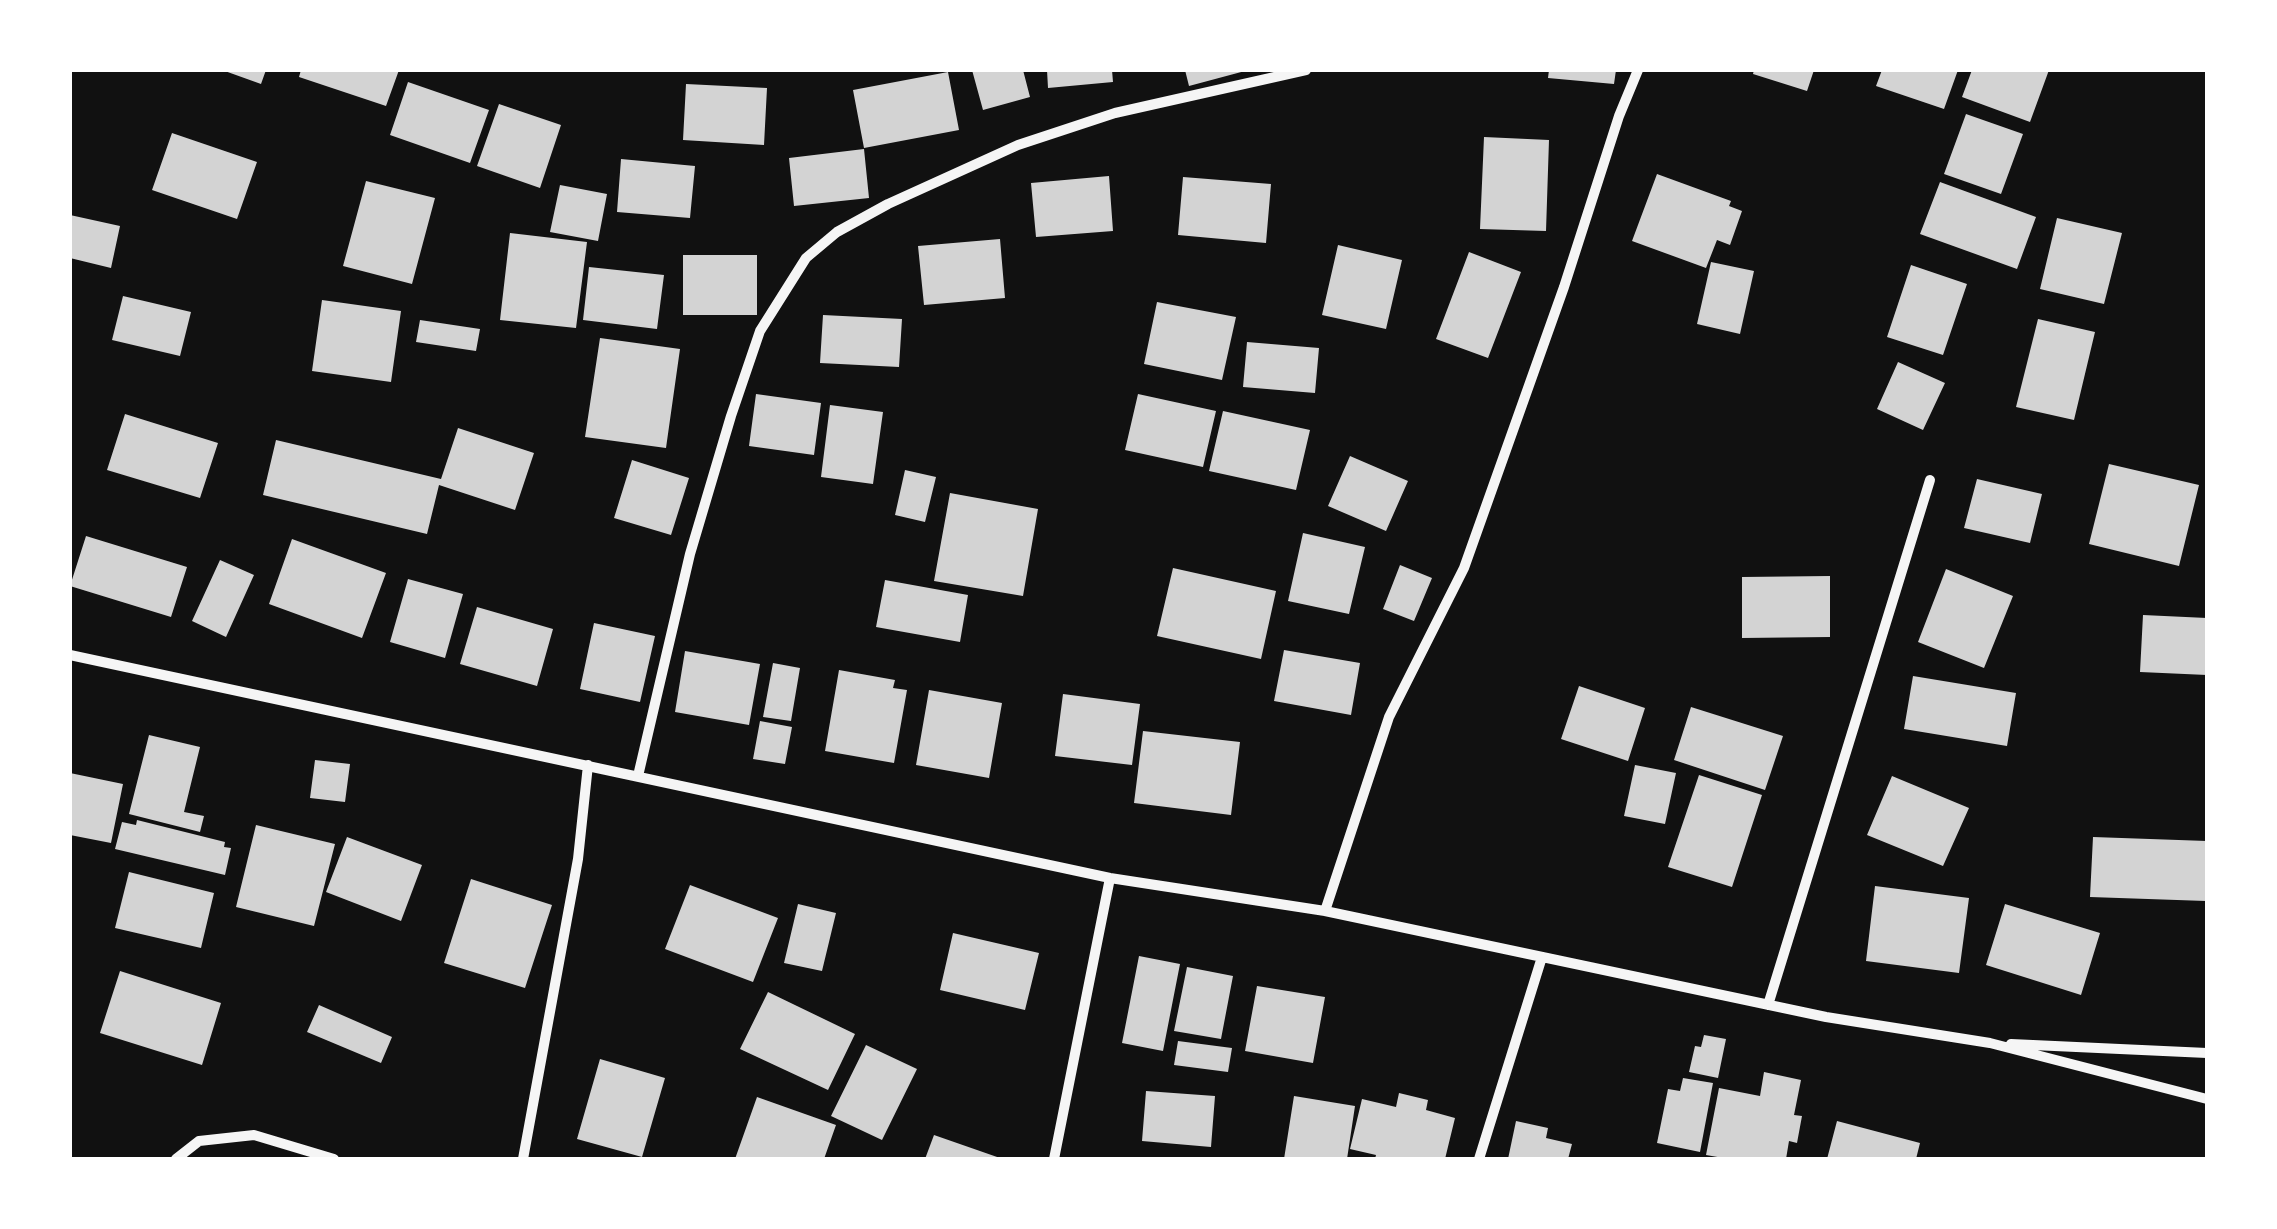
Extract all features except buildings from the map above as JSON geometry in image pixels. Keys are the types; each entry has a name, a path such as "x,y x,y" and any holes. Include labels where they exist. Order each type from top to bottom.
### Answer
{"street":[{"path":"638,776 690,554 731,416 760,331 806,258 837,232 871,214 1018,146 1115,113 1306,70"},
{"path":"1325,910 1388,717 1464,568 1638,70"},
{"path":"1768,1005 1930,480"},
{"path":"70,655 1110,878 1325,910 1768,1005 1990,1044 2207,1100"},
{"path":"523,1159 578,859 588,765"},
{"path":"1054,1159 1110,878"},
{"path":"1479,1159 1542,957"},
{"path":"1990,1044 2207,1053"},
{"path":"176,1159 199,1141 254,1134 334,1159"}]}
